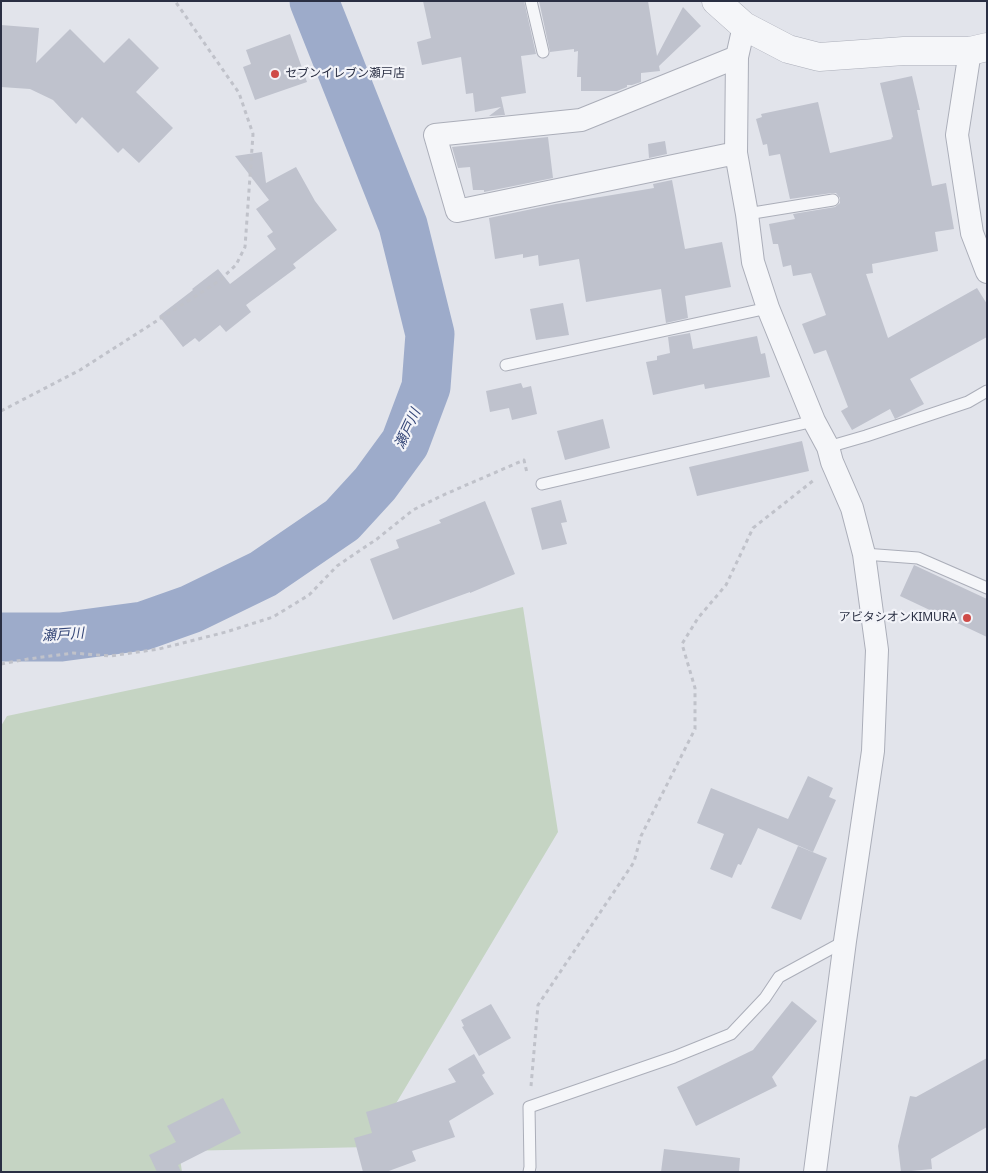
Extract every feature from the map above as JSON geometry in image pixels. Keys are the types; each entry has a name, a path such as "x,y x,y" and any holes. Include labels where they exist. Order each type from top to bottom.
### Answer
{"street":[{"path":"716,1 744,26 788,49 819,57 904,51 978,49 957,135 972,233 987,272"},
{"path":"744,26 737,58 736,153 753,262 768,308 852,508 864,554 877,650 873,751 845,941 815,1172"},
{"path":"736,153 457,211 435,135 581,120 737,58"}],"lane":[{"path":"531,1 543,52"},
{"path":"747,214 833,200"},
{"path":"506,365 768,308"},
{"path":"830,454 866,436 968,402 987,391"},
{"path":"542,484 814,420"},
{"path":"864,554 918,558 987,588"},
{"path":"529,1172 529,1106 674,1056 731,1034 765,998 779,977 845,941"}],"path":[{"path":"1,411 80,370 219,281 236,265 245,247 253,134 239,93 175,1"},
{"path":"529,1106 538,1005 634,862 641,836 695,729 695,688 682,644 698,618 726,585 754,528 820,476 830,454"},
{"path":"1,664 73,653 110,656 159,649 226,632 273,617 309,595 337,566 377,539 413,510 441,496 524,460 532,489 542,484"}],"green space":[{"path":"523,607 558,832 370,1147 179,1151 182,1172 1,1172 1,726 7,716"}],"building":[{"path":"423,1 524,1 536,54 521,56 526,93 501,97 505,115 489,116 501,107 475,112 473,93 466,94 461,57 422,65 417,42 431,38"},
{"path":"539,1 648,1 657,56 683,7 701,26 659,66 660,71 641,73 641,82 627,85 627,87 617,91 581,91 581,77 577,77 578,51 574,52 574,49 550,52"},
{"path":"1,25 39,28 36,63 70,29 104,63 129,38 159,68 136,92 173,128 139,163 123,148 118,153 82,117 76,124 53,100 30,89 1,87"},
{"name":"セブンイレブン瀬戸店","path":"290,34 307,82 255,100 243,67 251,64 246,50"},
{"path":"912,76 920,110 917,110 932,186 946,183 954,229 935,232 938,251 872,264 873,273 866,274 888,338 977,288 987,304 987,337 910,379 924,404 895,419 890,409 852,430 841,411 848,407 826,350 814,354 802,324 826,315 811,273 793,276 791,265 783,267 778,244 773,244 769,224 795,219 793,214 835,207 840,203 840,198 836,193 832,193 790,199 780,154 769,156 767,144 763,145 756,119 762,117 761,114 818,102 830,153 892,139 880,83"},
{"path":"548,137 553,178 484,192 484,190 473,190 470,167 458,168 452,147"},
{"path":"665,141 667,154 649,158 648,144"},
{"path":"262,152 266,183 296,167 315,201 337,230 293,264 296,268 246,305 251,312 226,332 220,325 199,342 195,338 183,347 159,316 218,269 230,284 276,249 267,236 273,232 256,209 269,200 235,156"},
{"path":"672,180 685,249 722,242 731,287 685,296 688,318 666,323 661,289 586,302 579,259 539,266 538,255 523,258 523,254 495,259 489,218 556,204 654,188 653,184"},
{"path":"563,303 569,335 536,340 530,309"},
{"path":"690,333 693,349 757,336 761,354 765,353 770,377 705,389 704,384 653,395 646,362 657,360 657,356 670,353 668,337"},
{"path":"521,383 523,388 531,386 537,414 512,420 509,408 490,412 486,391"},
{"path":"603,419 610,448 565,460 557,431"},
{"path":"802,441 809,471 697,496 689,467"},
{"path":"561,500 567,522 561,523 567,544 542,550 531,508"},
{"path":"485,501 515,574 470,593 393,620 370,559 399,548 396,540 441,523 439,520"},
{"name":"アビタシオンKIMURA","path":"914,565 987,599 987,637 900,596"},
{"path":"808,776 833,788 829,797 836,800 813,852 758,828 741,865 738,864 732,878 710,869 724,834 697,823 711,788 788,819"},
{"path":"798,846 827,858 801,920 771,908"},
{"path":"792,1001 817,1021 772,1077 777,1086 696,1126 677,1087 753,1050"},
{"path":"491,1004 511,1038 479,1056 462,1027 464,1026 461,1020"},
{"path":"474,1054 485,1073 482,1075 494,1094 449,1121 455,1137 412,1151 416,1161 386,1172 363,1172 354,1138 372,1133 366,1112 456,1082 448,1069"},
{"path":"987,1058 987,1127 931,1159 932,1169 901,1172 898,1146 910,1096 916,1097"},
{"path":"223,1098 241,1133 178,1165 181,1172 157,1172 149,1155 176,1142 167,1126"},
{"path":"664,1149 740,1158 739,1172 661,1172"}],"waterway":[{"name":"瀬戸川","path":"1,637 61,637 143,626 191,609 263,574 342,520 375,484 405,443 426,387 430,334 403,225 314,1"}],"place":[{"name":"セブンイレブン瀬戸店","path":"275,74"},
{"name":"アビタシオンKIMURA","path":"967,618"}]}
